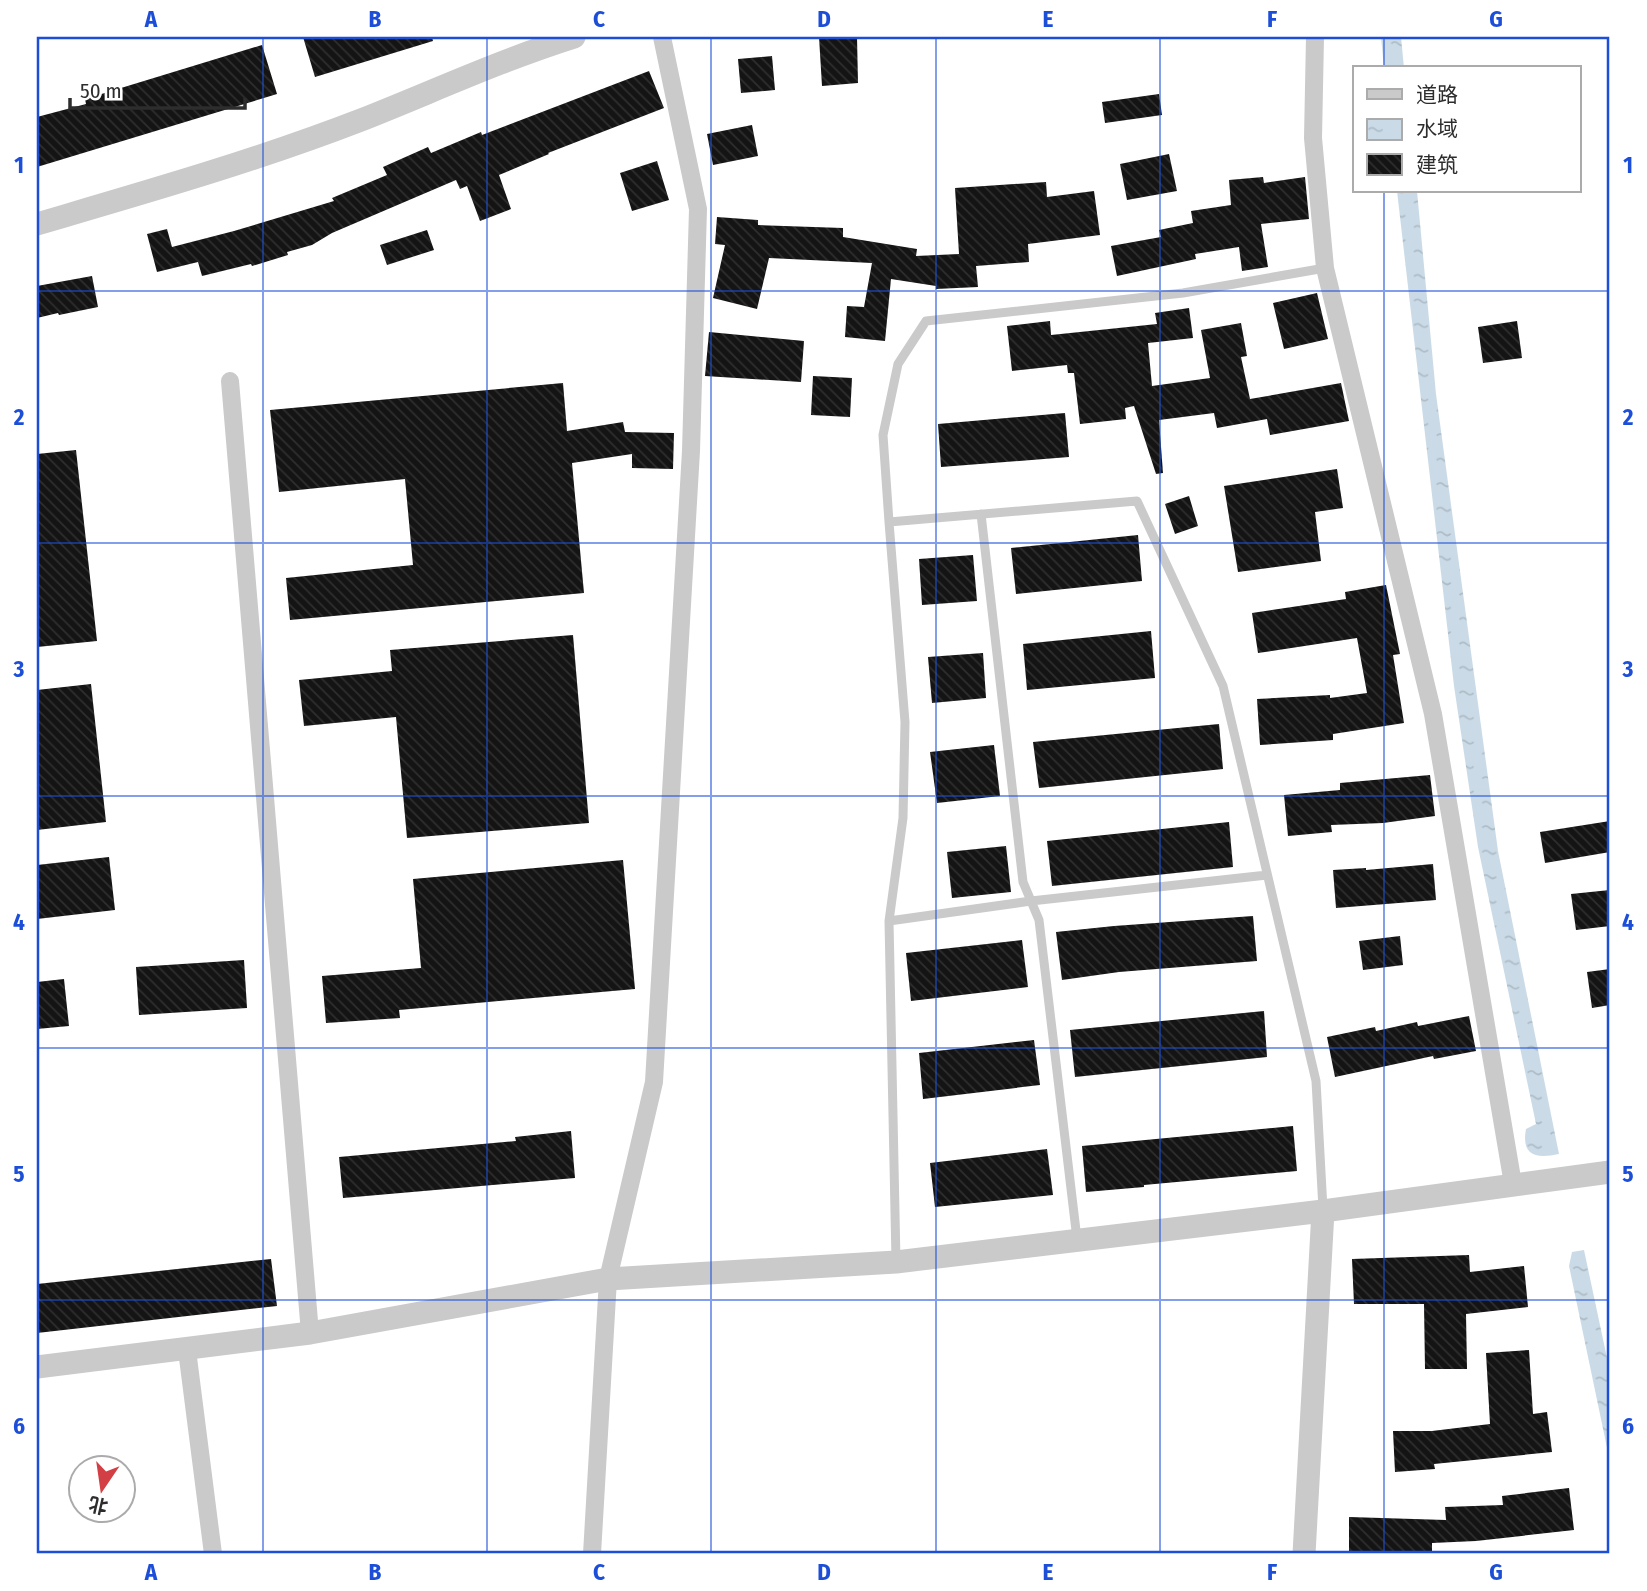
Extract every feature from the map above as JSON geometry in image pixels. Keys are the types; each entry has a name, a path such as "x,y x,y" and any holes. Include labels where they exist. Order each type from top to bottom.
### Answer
{"street":[{"path":"37,224 183,181 359,121 537,48 574,37"},
{"path":"592,1554 608,1279 654,1082 691,451 698,209 662,37"},
{"path":"1315,37 1313,138 1325,268 1433,714 1513,1184"},
{"path":"230,381 310,1333"},
{"path":"37,1367 310,1333 608,1279 896,1262 1324,1211 1610,1172"},
{"path":"1304,1554 1324,1211"},
{"path":"187,1350 213,1554"}],"lane":[{"path":"896,1262 889,921 903,818 905,722 883,435 898,364 926,321 1183,293 1325,268"},
{"path":"890,522 1137,501 1223,686 1316,1081 1324,1211"},
{"path":"981,514 1023,882 1039,920 1077,1241"},
{"path":"889,921 1031,901 1267,875"}],"water":[{"path":"1381,37 1401,37 1404,66 1384,66"},
{"path":"1397,192 1417,192 1436,394 1498,851 1559,1154 1532,1154 1526,1145 1526,1129 1536,1124 1478,847 1454,686"},
{"path":"1584,1250 1610,1372 1610,1462 1569,1266 1572,1252"}],"building":[{"path":"303,37 432,37 433,41 315,77"},
{"path":"819,37 857,37 858,83 822,86"},
{"path":"262,45 277,94 37,167 37,117 86,104 85,99"},
{"path":"772,56 775,90 741,93 738,59"},
{"path":"649,71 664,108 499,175 511,209 480,221 467,186 460,189 456,180 332,233 312,245 287,252 288,255 252,266 251,264 202,276 198,262 157,272 147,234 167,229 172,247 334,201 332,198 387,175 383,167 428,147 431,153"},
{"path":"1159,94 1162,115 1105,123 1102,102"},
{"path":"752,125 758,156 713,165 707,134"},
{"path":"1169,154 1177,191 1127,200 1120,164"},
{"path":"657,161 669,200 632,211 620,173"},
{"path":"1263,177 1264,183 1305,177 1309,219 1261,224 1268,267 1242,271 1239,247 1195,254 1196,259 1117,276 1111,246 1161,237 1159,230 1193,223 1191,211 1231,205 1229,180"},
{"path":"1046,182 1047,197 1094,191 1100,235 1028,244 1029,262 976,266 978,287 936,289 936,286 891,279 885,341 845,337 847,306 864,307 872,263 769,258 757,309 713,298 725,245 715,244 717,217 758,220 758,225 843,228 843,237 917,249 916,256 959,254 955,188"},
{"path":"427,230 434,250 387,265 380,245"},
{"path":"92,276 98,307 37,318 37,286"},
{"path":"1317,293 1328,339 1284,349 1273,303"},
{"path":"1189,308 1193,338 1148,343 1152,386 1210,378 1201,330 1241,323 1247,356 1241,357 1250,399 1341,383 1349,421 1270,435 1267,419 1217,428 1214,413 1159,420 1163,473 1156,474 1134,406 1125,408 1126,419 1080,424 1074,373 1068,373 1067,365 1012,371 1007,326 1050,321 1051,335 1157,324 1155,313"},
{"path":"1517,321 1522,358 1483,363 1478,327"},
{"path":"709,332 804,341 801,382 705,376"},
{"path":"813,376 852,378 850,417 811,415"},
{"path":"563,383 567,431 623,422 625,432 674,433 673,469 632,468 632,454 572,463 584,593 290,620 286,578 413,565 405,479 279,492 270,410"},
{"path":"1065,413 1069,457 941,467 938,424"},
{"path":"76,450 97,641 37,647 37,454"},
{"path":"1337,469 1343,508 1315,512 1321,561 1238,572 1224,486"},
{"path":"1189,496 1198,526 1175,534 1165,504"},
{"path":"1138,535 1142,581 1016,594 1011,548"},
{"path":"973,555 977,601 922,605 919,559"},
{"path":"1386,585 1400,654 1393,655 1404,723 1333,734 1333,740 1260,745 1257,699 1330,695 1330,698 1367,693 1357,638 1258,653 1252,613 1346,599 1345,592"},
{"path":"1151,631 1155,678 1027,690 1023,644"},
{"path":"573,635 589,823 407,838 396,717 304,726 299,680 392,671 390,650"},
{"path":"983,653 986,698 932,703 928,657"},
{"path":"91,684 106,822 37,830 37,690"},
{"path":"1219,724 1223,769 1039,788 1033,742"},
{"path":"994,745 1000,796 937,803 930,752"},
{"path":"1430,775 1435,816 1383,823 1331,825 1332,832 1288,836 1284,795 1340,790 1340,783"},
{"path":"1610,821 1610,852 1545,863 1540,832"},
{"path":"1229,822 1233,867 1052,886 1047,841"},
{"path":"1006,846 1011,892 952,898 947,852"},
{"path":"109,857 115,910 37,919 37,865"},
{"path":"623,860 635,989 399,1010 400,1018 326,1023 322,976 421,968 413,879"},
{"path":"1433,864 1436,900 1336,908 1333,870"},
{"path":"1610,890 1610,926 1576,930 1571,894"},
{"path":"1253,916 1257,961 1119,972 1062,980 1056,932"},
{"path":"1400,936 1403,965 1363,970 1359,941"},
{"path":"1022,940 1028,987 911,1001 906,953"},
{"path":"244,960 247,1008 139,1015 136,967"},
{"path":"1610,969 1610,1005 1592,1008 1587,972"},
{"path":"64,979 69,1026 37,1029 37,982"},
{"path":"1264,1011 1267,1057 1075,1077 1070,1030"},
{"path":"1469,1016 1476,1051 1434,1059 1433,1056 1335,1077 1327,1037 1375,1027 1376,1031 1417,1022 1418,1026"},
{"path":"1034,1040 1040,1085 923,1099 919,1053"},
{"path":"1293,1126 1297,1171 1086,1192 1082,1146"},
{"path":"571,1131 575,1178 343,1198 339,1157 516,1141 515,1137"},
{"path":"1047,1149 1053,1195 935,1207 930,1163"},
{"path":"1469,1255 1470,1272 1524,1266 1528,1307 1466,1314 1467,1369 1425,1369 1424,1304 1354,1304 1352,1259"},
{"path":"271,1259 277,1306 37,1333 37,1284"},
{"path":"1529,1350 1533,1414 1547,1412 1552,1452 1434,1464 1435,1469 1395,1472 1393,1431 1432,1431 1490,1424 1486,1353"},
{"path":"1569,1488 1574,1530 1432,1543 1432,1554 1349,1553 1349,1517 1446,1520 1445,1507 1503,1505 1502,1496"}]}
